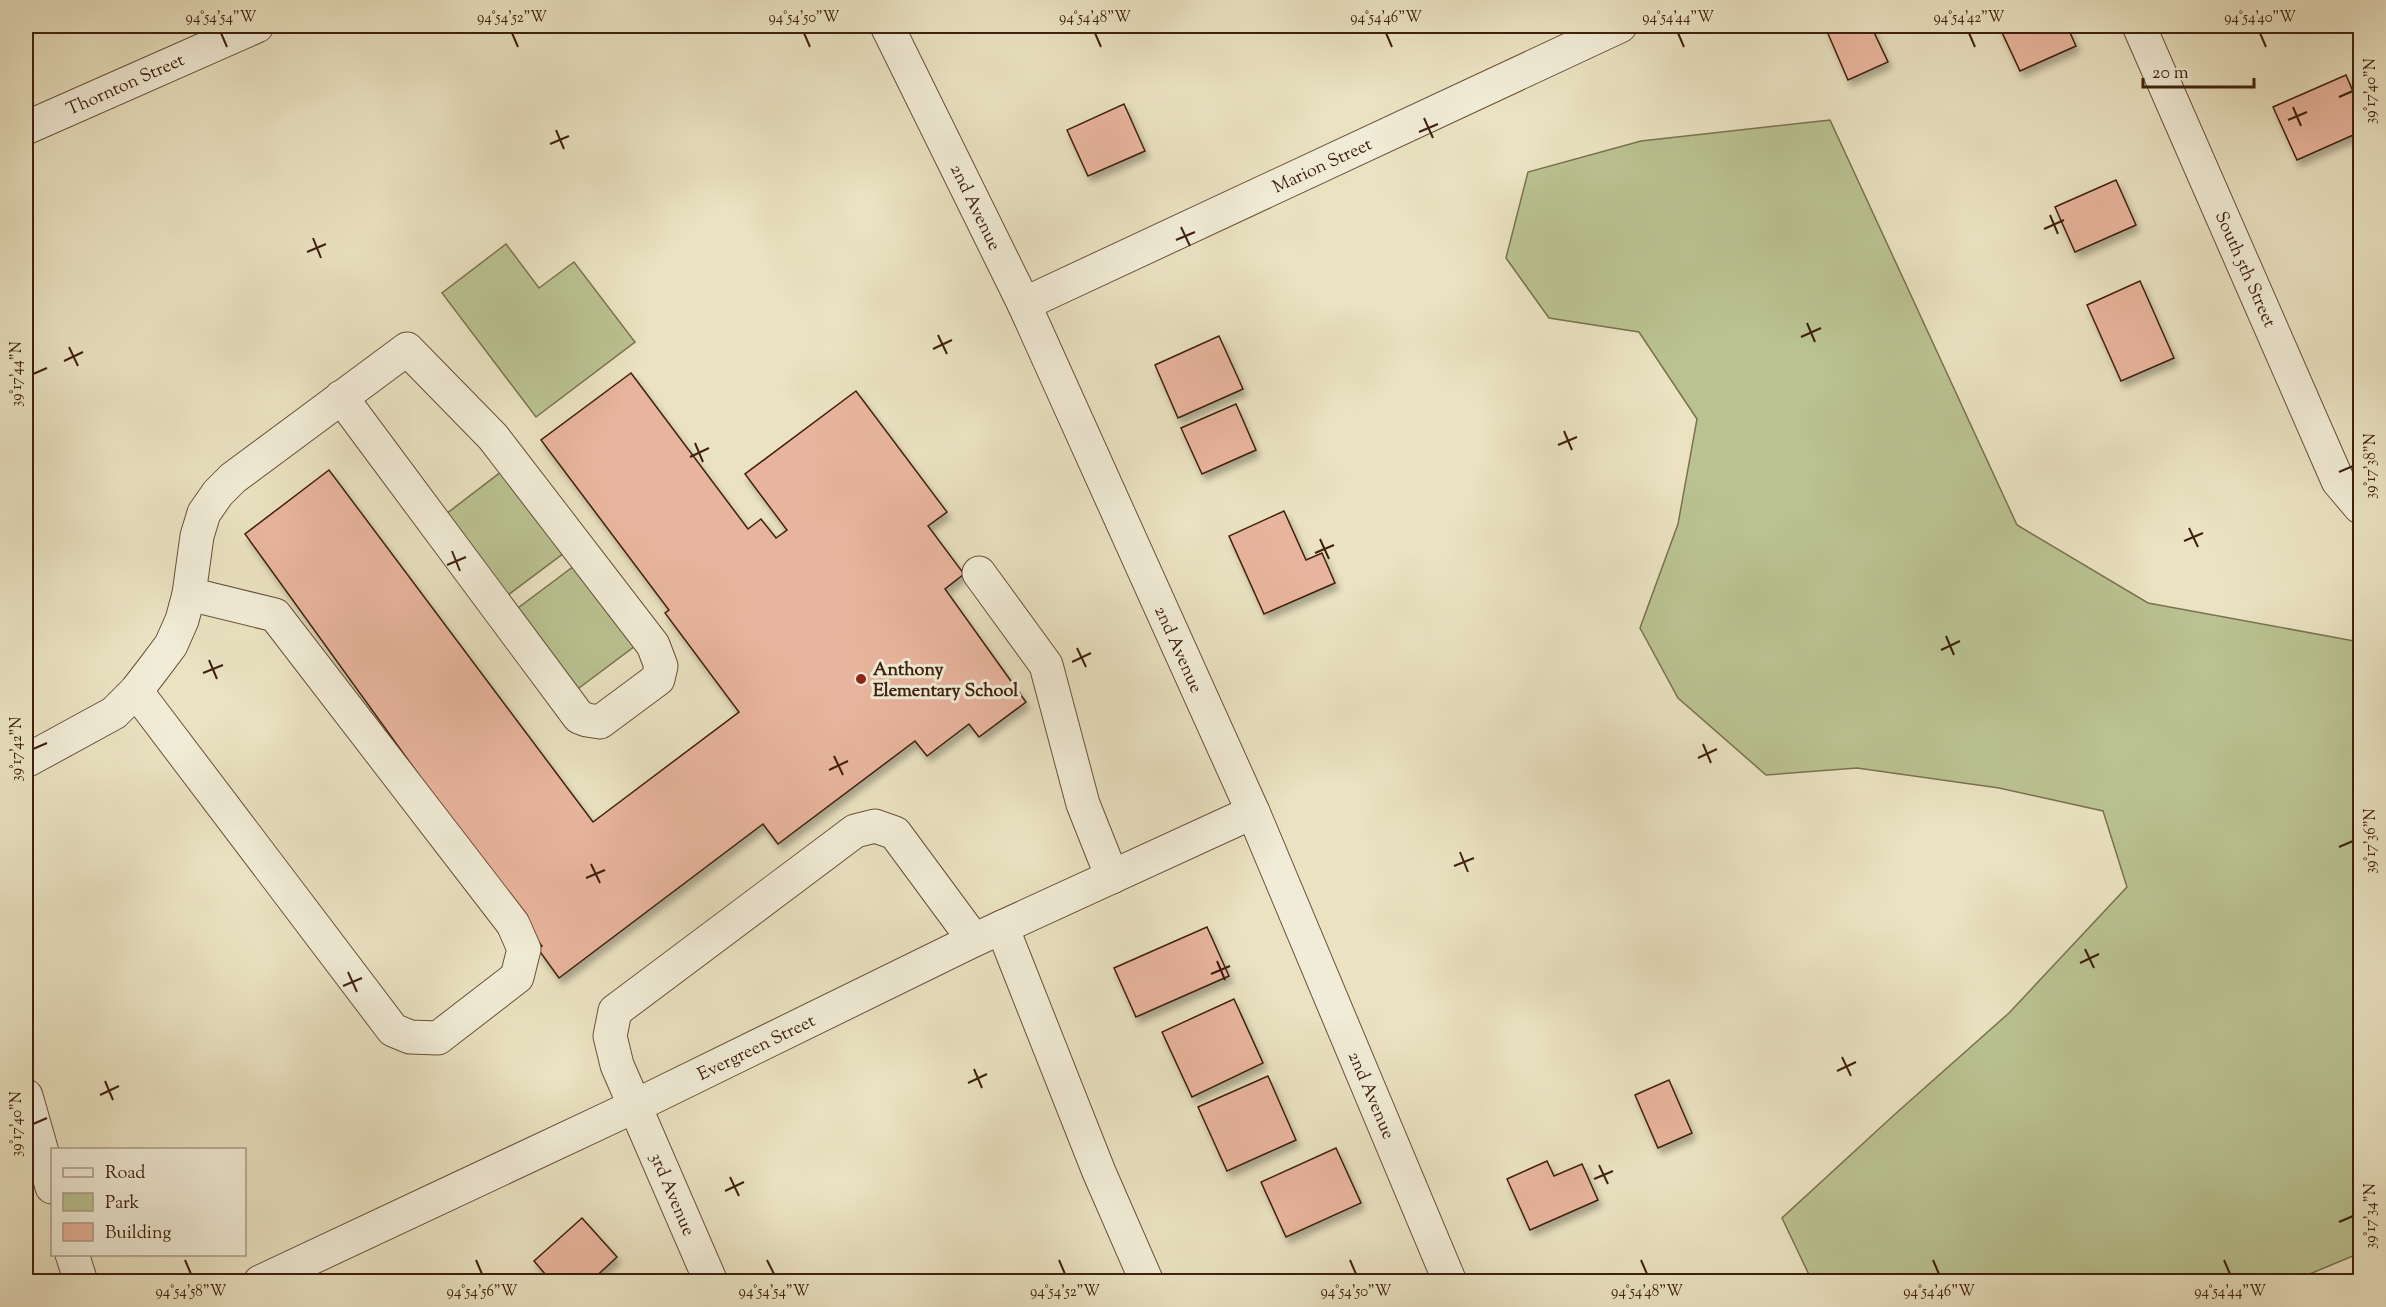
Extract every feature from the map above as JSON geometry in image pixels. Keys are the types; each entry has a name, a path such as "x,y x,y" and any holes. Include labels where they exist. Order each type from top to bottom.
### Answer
{"street":[{"name":"Thornton Street","path":"26,128 256,26"},
{"name":"2nd Avenue","path":"887,26 1024,303 1253,812 1450,1281"},
{"name":"Marion Street","path":"1024,303 1620,26"},
{"name":"South 5th Street","path":"2139,26 2338,481 2361,507"},
{"path":"26,761 114,713 136,691 171,645 182,620 189,594 197,536 204,513 218,493 234,478 341,397 407,349 493,437 653,645 661,666 658,679 600,722 579,717 341,397"},
{"path":"979,573 1046,665 1083,804 1112,877"},
{"path":"136,691 393,1030 411,1037 438,1038 517,977 524,949 513,924 274,615 189,594"},
{"name":"Evergreen Street","path":"260,1281 635,1106 988,934 1253,812"},
{"name":"3rd Avenue","path":"711,1281 617,1065 610,1036 615,1011 855,831 875,826 895,833 988,934 1147,1281"},
{"path":"26,1096 51,1184"},
{"path":"73,1256 81,1281"}],"green space":[{"path":"1830,120 2017,525 2148,603 2360,642 2360,1253 2293,1281 1812,1281 1782,1218 2009,1013 2127,887 2103,811 1999,788 1857,768 1766,775 1678,698 1640,628 1678,524 1697,419 1639,332 1549,318 1506,258 1528,172 1641,141"},
{"path":"506,244 539,288 574,262 635,342 536,417 442,293"},
{"path":"510,465 572,547 504,598 442,517"},
{"path":"582,560 643,640 575,691 514,611"}],"building":[{"path":"1834,26 1871,26 1888,62 1848,80 1826,29"},
{"path":"1999,26 2067,26 2076,46 2020,71"},
{"path":"2346,75 2360,108 2360,132 2297,160 2273,107"},
{"path":"1124,104 1145,151 1088,176 1067,130"},
{"path":"2116,180 2136,225 2075,252 2055,207"},
{"path":"2140,281 2174,358 2121,381 2087,305"},
{"path":"1219,336 1243,389 1178,418 1155,365"},
{"name":"Anthony Elementary School","path":"631,373 748,529 761,519 776,538 787,530 745,474 856,391 947,512 928,526 964,574 945,589 1026,702 979,737 969,724 927,756 915,741 778,844 763,824 559,978 538,949 542,946 245,534 329,470 593,822 739,712 665,613 669,610 541,440"},
{"path":"1236,404 1256,450 1202,474 1181,428"},
{"path":"1284,511 1306,560 1322,553 1335,583 1264,614 1229,536"},
{"path":"1207,927 1229,976 1136,1017 1114,968"},
{"path":"1234,999 1263,1063 1192,1097 1162,1032"},
{"path":"1268,1076 1296,1140 1227,1171 1198,1107"},
{"path":"1669,1080 1692,1133 1658,1148 1635,1095"},
{"path":"1336,1148 1361,1203 1286,1237 1261,1182"},
{"path":"1547,1161 1554,1176 1582,1164 1598,1200 1530,1230 1507,1179"},
{"path":"582,1218 617,1257 590,1282 552,1282 534,1261"}],"place":[{"name":"Anthony Elementary School","path":"861,679"}]}
